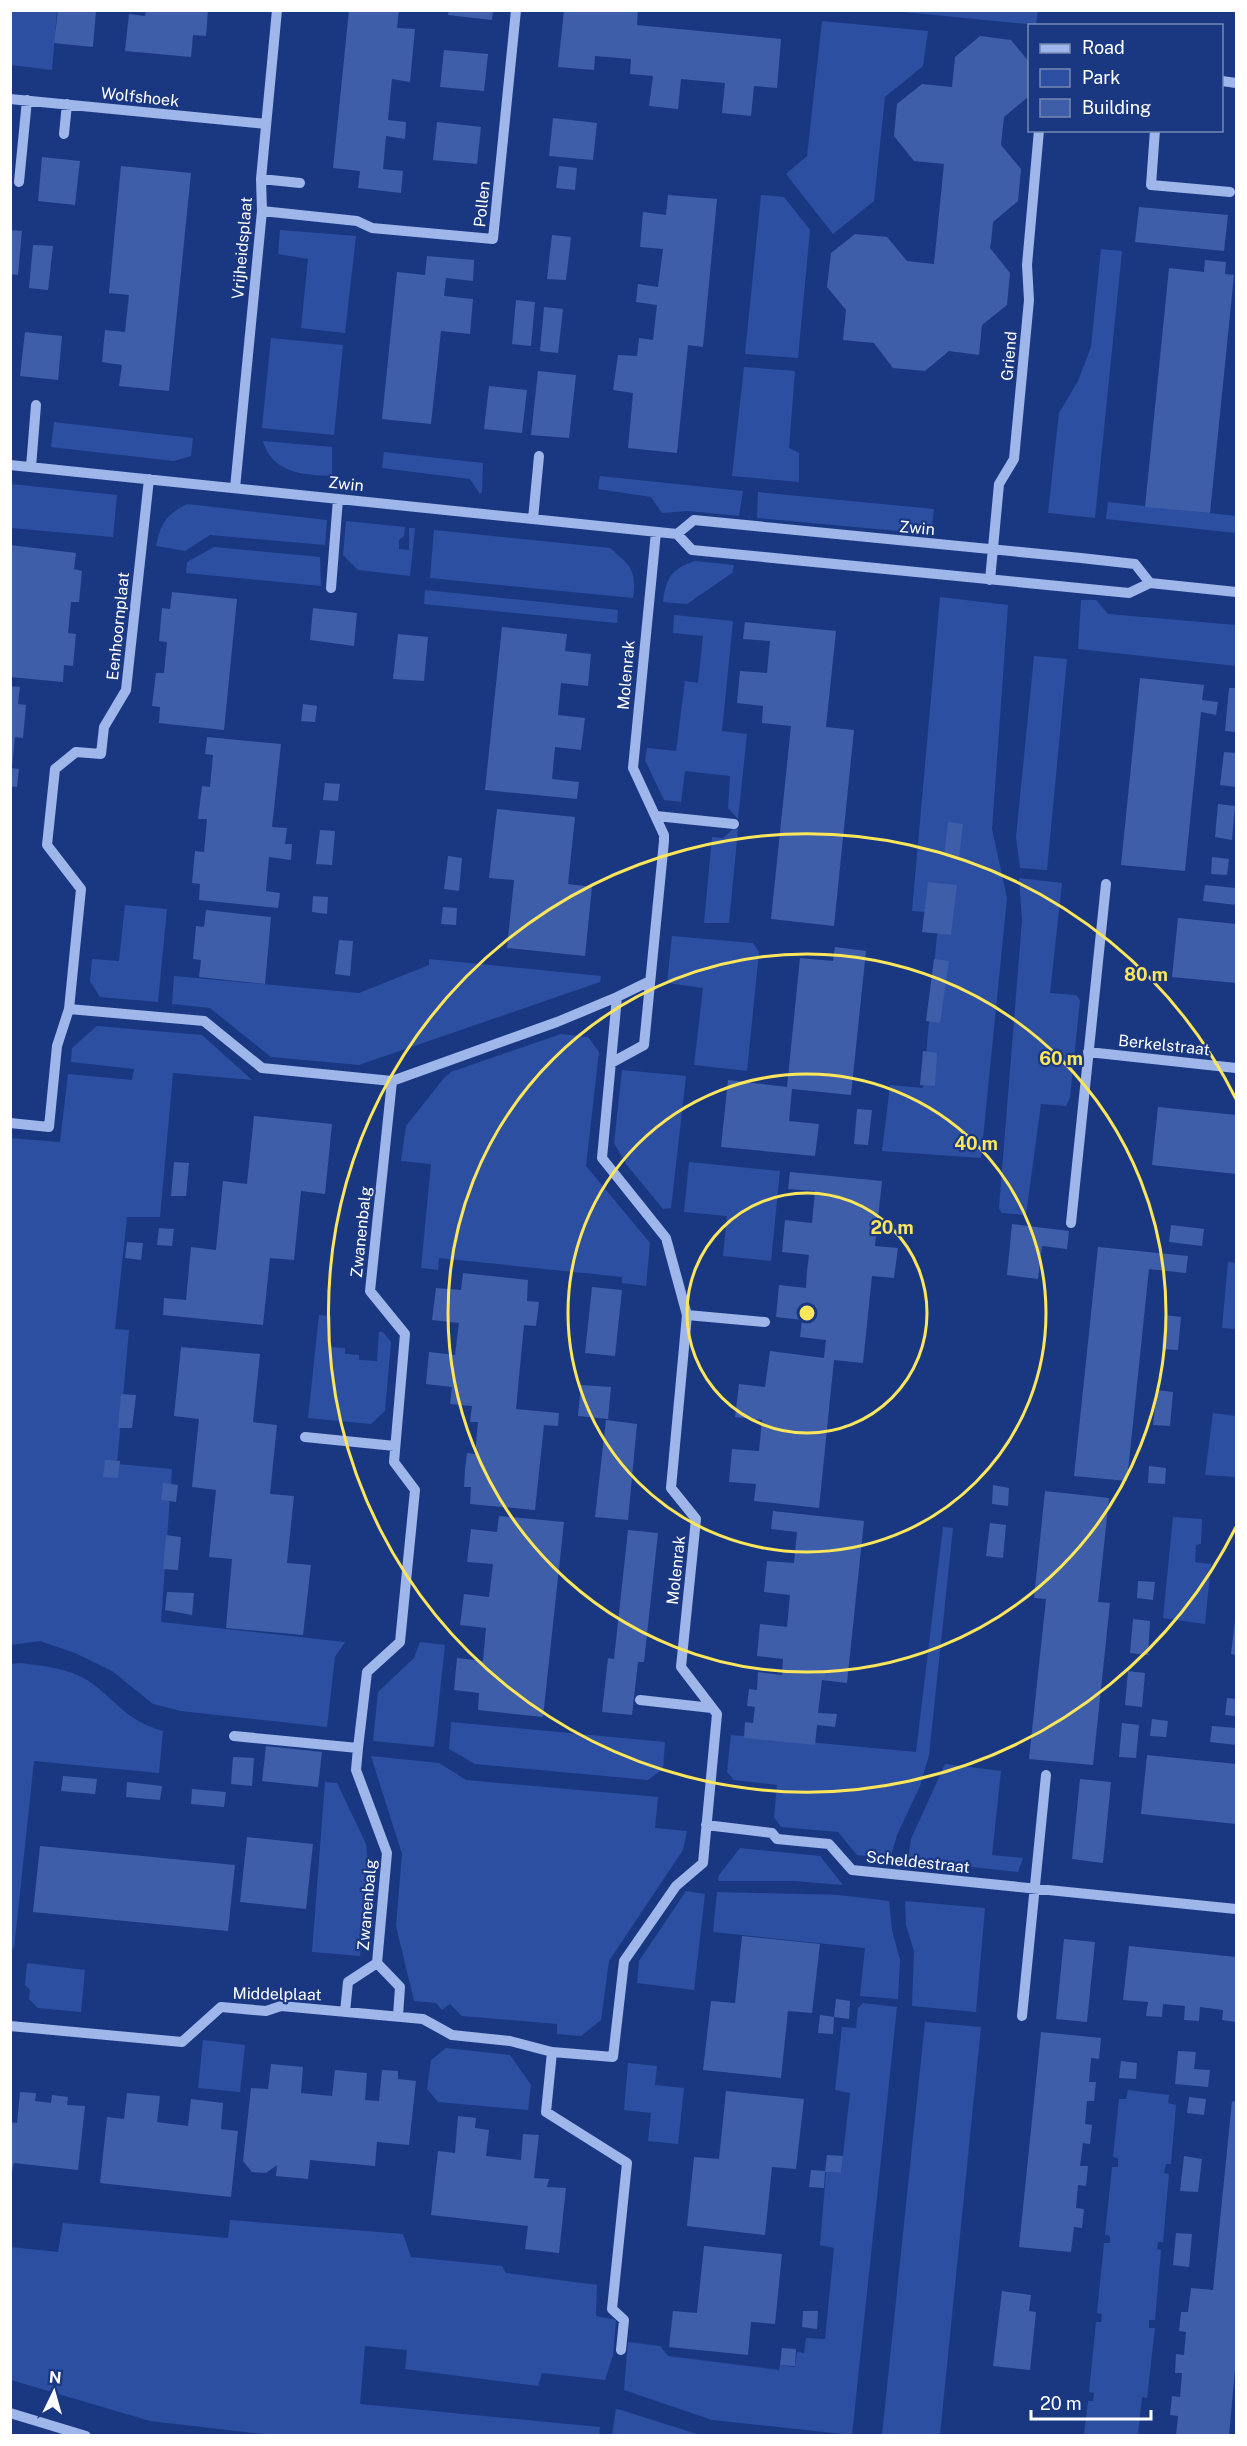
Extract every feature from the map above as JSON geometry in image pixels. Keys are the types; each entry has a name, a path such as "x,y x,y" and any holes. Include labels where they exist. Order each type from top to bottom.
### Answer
{"street":[{"name":"Vrijheidsplaat","path":"235,488 262,211 261,179 277,10"},
{"name":"Pollen","path":"262,211 357,221 372,228 493,239 516,10"},
{"name":"Wolfshoek","path":"10,99 266,124"},
{"path":"19,183 27,100"},
{"path":"64,134 67,104"},
{"name":"Griend","path":"990,580 999,484 1014,459 1029,300 1027,265 1039,132"},
{"path":"1155,132 1151,185 1230,192"},
{"path":"261,179 300,183"},
{"path":"31,467 36,405"},
{"path":"533,519 539,456"},
{"name":"Zwin","path":"10,465 677,534 694,520 993,549 1135,564 1150,583"},
{"name":"Eenhoornplaat","path":"69,1009 81,889 47,845 55,769 76,752 101,754 104,727 126,690 148,479"},
{"path":"331,588 338,499"},
{"name":"Molenrak","path":"611,1063 644,1045 664,841 664,835 656,816 633,768 656,532"},
{"path":"677,534 692,550 1129,593 1150,583 1236,592"},
{"path":"656,816 734,824"},
{"path":"1071,1223 1106,884"},
{"path":"10,1123 49,1127 57,1046 69,1009 204,1021 262,1068 392,1081 557,1022 651,981"},
{"name":"Molenrak","path":"617,997 602,1158 666,1238 687,1315 671,1488 696,1519 681,1667 712,1708"},
{"name":"Berkelstraat","path":"1088,1052 1236,1068"},
{"name":"Zwanenbalg","path":"392,1081 370,1291 405,1334 394,1462 415,1490 400,1641 367,1672 356,1770 387,1853 377,1962 400,1987 398,2016"},
{"path":"687,1315 765,1322"},
{"path":"305,1437 395,1446"},
{"path":"640,1700 712,1708 717,1714 706,1826"},
{"path":"234,1736 358,1748"},
{"path":"1022,2016 1047,1775"},
{"name":"Scheldestraat","path":"706,1826 772,1833 777,1839 829,1844 852,1870 1236,1909"},
{"name":"Middelplaat","path":"10,2026 182,2042 221,2007 266,2011 281,2006 423,2019 452,2035 510,2041 552,2052 613,2057 624,1961 676,1886 703,1863 706,1826"},
{"name":"Zwanenbalg","path":"345,2012 348,1982 377,1962"},
{"path":"552,2052 546,2112 627,2163 612,2309 624,2320 621,2350"},
{"path":"10,2413 86,2436"}],"green space":[{"path":"11,11 57,11 52,70 11,65"},
{"path":"894,11 1038,11 1036,24"},
{"path":"822,21 928,31 923,66 885,97 874,201 833,234 786,174 807,156"},
{"path":"761,195 784,197 810,230 798,358 745,354"},
{"path":"280,230 356,236 345,333 301,328 308,259 278,254"},
{"path":"1101,249 1122,251 1095,518 1048,513 1059,413 1078,381 1091,347"},
{"path":"271,338 343,345 334,435 262,428"},
{"path":"744,367 795,371 789,448 799,453 799,482 732,476"},
{"path":"54,422 193,438 191,456 174,461 51,447"},
{"path":"263,441 332,447 332,476 310,475 281,466 267,452"},
{"path":"384,452 483,463 482,492 480,494 470,479 382,468"},
{"path":"600,476 743,491 739,516 688,511 662,513 651,497 598,489"},
{"path":"11,484 117,495 113,537 11,528"},
{"path":"758,492 934,509 931,534 757,518"},
{"path":"1108,502 1236,516 1236,533 1106,519"},
{"path":"187,504 327,520 325,545 210,535 185,551 156,546 166,520"},
{"path":"346,521 405,527 404,536 399,540 399,549 409,550 409,528 415,528 410,576 358,570 343,555"},
{"path":"434,530 610,548 623,559 633,574 633,598 430,578"},
{"path":"214,547 320,557 321,586 186,573 187,562"},
{"path":"695,561 734,565 732,573 687,604 663,602 671,576 680,567"},
{"path":"425,590 618,610 617,623 424,604"},
{"path":"940,597 1008,605 992,829 1007,898 981,1158 882,1151 890,1085 923,1088 939,913 912,911"},
{"path":"1081,600 1096,600 1108,614 1236,625 1236,666 1078,649"},
{"path":"674,615 733,621 722,731 747,734 738,819 728,808 730,776 685,771 681,802 664,800 645,760 647,748 676,751 685,681 698,683 703,636 673,633"},
{"path":"1034,656 1067,659 1047,870 1020,868 1016,837"},
{"path":"734,828 738,829 729,923 704,923 712,837 723,838"},
{"path":"1019,878 1062,883 1050,993 1076,995 1080,1000 1070,1098 1066,1106 1041,1104 1026,1215 1002,1213 999,1208 1022,920"},
{"path":"125,905 167,909 158,1002 100,997 90,981 92,959 119,961"},
{"path":"672,936 753,943 759,952 747,1071 694,1065 703,988 667,983"},
{"path":"429,959 601,976 600,982 359,1065 271,1057 210,1008 172,1004 174,976 359,993 429,965"},
{"path":"97,1026 202,1035 252,1080 173,1073 160,1217 127,1217 115,1329 129,1330 117,1464 172,1469 161,1622 345,1642 335,1657 327,1727 181,1711 153,1704 112,1671 75,1653 40,1641 11,1645 10,1138 60,1142 68,1074 132,1080 134,1069 71,1062 72,1048"},
{"path":"561,1034 588,1037 599,1052 586,1166 650,1243 646,1286 622,1283 622,1277 439,1258 438,1270 421,1268 431,1164 401,1161 406,1126 451,1072"},
{"path":"622,1070 686,1076 671,1208 663,1209 626,1164 614,1143"},
{"path":"689,1162 780,1171 771,1261 723,1256 727,1216 684,1212"},
{"path":"1228,1262 1236,1263 1236,1329 1222,1328"},
{"path":"319,1315 331,1316 329,1347 345,1348 345,1354 359,1355 359,1360 377,1361 379,1332 383,1332 391,1342 385,1411 371,1424 308,1418"},
{"path":"1213,1413 1236,1416 1236,1477 1205,1475"},
{"path":"1173,1517 1202,1519 1201,1544 1196,1545 1195,1562 1211,1564 1205,1624 1163,1618"},
{"path":"943,1527 953,1528 929,1755 920,1786 897,1835 890,1859 857,1855 838,1832 781,1827 774,1817 777,1785 734,1780 727,1772 731,1735 916,1752"},
{"path":"420,1642 445,1645 434,1747 373,1741 378,1692 414,1658"},
{"path":"20,1663 55,1668 80,1676 139,1721 163,1731 159,1773 34,1761 14,1949 10,1948 10,1664"},
{"path":"451,1722 665,1742 663,1769 648,1780 475,1764 449,1749"},
{"path":"371,1756 439,1763 466,1780 658,1797 655,1828 687,1831 683,1850 609,1961 601,2020 581,2036 557,2034 557,2024 462,2016 450,2004 442,2010 436,2003 414,2001 396,1926 402,1854"},
{"path":"945,1764 1001,1771 992,1855 1023,1858 1018,1872 908,1860 911,1839"},
{"path":"325,1782 337,1783 366,1844 368,1864 360,1956 312,1952"},
{"path":"740,1848 820,1856 843,1885 795,1881 718,1881 719,1875"},
{"path":"686,1891 705,1894 694,1990 637,1983 639,1961"},
{"path":"717,1892 839,1895 889,1901 892,1930 900,1960 898,1999 860,1996 865,1948 713,1932"},
{"path":"905,1901 985,1908 976,2012 912,2006 914,1951 906,1925"},
{"path":"27,1963 85,1970 81,2012 38,2008 29,1999 30,1990 25,1985"},
{"path":"863,2003 897,2007 852,2435 712,2420 624,2390 628,2342 660,2346 668,2356 779,2370 780,2365 795,2367 797,2352 804,2353 806,2338 825,2339 834,2248 820,2245 826,2172 841,2173 850,2093 835,2090 842,2027 856,2028 858,2008"},
{"path":"925,2022 981,2027 940,2435 882,2435"},
{"path":"203,2040 245,2045 240,2092 198,2088"},
{"path":"446,2048 510,2055 531,2085 528,2110 438,2102 427,2089 431,2060"},
{"path":"628,2063 657,2066 655,2085 684,2088 678,2144 648,2141 651,2113 624,2110"},
{"path":"1128,2090 1169,2095 1168,2103 1176,2105 1171,2164 1166,2164 1164,2173 1169,2174 1163,2242 1158,2242 1157,2249 1161,2250 1155,2320 1149,2320 1149,2328 1155,2328 1147,2398 1142,2397 1138,2435 1084,2435 1088,2401 1093,2401 1094,2393 1089,2392 1096,2322 1101,2322 1102,2314 1097,2313 1104,2243 1110,2243 1110,2236 1105,2235 1112,2167 1118,2167 1118,2158 1113,2157 1119,2099 1126,2099"},
{"path":"230,2220 403,2234 411,2257 502,2266 506,2273 597,2285 596,2316 616,2320 613,2355 605,2380 542,2373 538,2386 405,2369 407,2350 365,2346 360,2404 600,2427 599,2435 272,2435 150,2421 11,2380 11,2247 58,2252 63,2223 228,2238"},
{"path":"616,2409 621,2410 700,2435 612,2435"}],"building":[{"path":"58,10 96,10 93,47 54,43"},
{"path":"146,10 208,10 206,36 193,35 191,57 125,51 129,14 145,16"},
{"path":"349,10 399,10 397,28 415,29 410,82 392,79 388,120 406,122 405,139 386,136 383,169 403,171 401,193 358,188 360,171 333,168"},
{"path":"449,10 493,10 492,20 448,15"},
{"path":"564,10 638,10 637,25 781,39 777,88 754,86 751,116 722,113 725,83 681,79 678,109 649,106 653,76 630,74 631,59 595,56 594,70 558,67"},
{"path":"980,36 1011,40 1028,61 1028,97 1004,117 1001,145 1021,169 1018,201 993,222 990,248 1010,273 1007,305 982,325 979,355 949,351 925,371 893,368 874,343 843,340 846,310 827,287 831,253 855,234 887,237 907,261 934,264 944,164 914,161 894,136 897,104 922,84 952,87 955,57"},
{"path":"444,50 488,54 484,91 440,87"},
{"path":"553,118 597,123 593,160 549,156"},
{"path":"437,122 481,127 477,164 433,160"},
{"path":"42,157 80,161 75,205 38,201"},
{"path":"121,166 191,173 169,391 119,386 122,365 102,362 105,330 125,332 129,295 109,293"},
{"path":"559,166 577,168 575,190 556,188"},
{"path":"668,195 717,199 703,347 688,345 677,453 628,448 633,393 613,390 618,355 637,356 639,338 653,340 657,305 636,302 638,284 658,287 663,249 640,247 643,212 666,215"},
{"path":"1139,207 1228,215 1224,251 1135,242"},
{"path":"10,230 22,231 18,275 10,274"},
{"path":"552,235 571,237 566,280 547,279"},
{"path":"33,245 53,246 48,290 29,288"},
{"path":"427,256 474,260 473,281 446,278 444,296 473,299 470,334 441,331 431,424 382,419 397,272 425,275"},
{"path":"1205,260 1226,262 1225,274 1234,275 1210,513 1145,507 1169,268 1204,272"},
{"path":"516,300 535,302 531,346 512,344"},
{"path":"544,307 563,309 558,353 540,351"},
{"path":"25,332 62,336 58,380 20,376"},
{"path":"538,371 576,375 569,438 531,435"},
{"path":"489,386 527,390 522,433 484,429"},
{"path":"10,545 76,553 74,569 82,571 79,602 71,602 68,633 76,634 73,666 64,665 63,682 10,677"},
{"path":"172,592 237,599 224,730 159,723 160,707 152,706 156,673 164,673 167,642 159,641 162,608 170,609"},
{"path":"313,608 357,613 354,646 310,640"},
{"path":"745,622 836,631 826,727 854,730 834,926 771,919 791,726 762,723 763,706 737,703 740,671 767,673 770,641 743,639"},
{"path":"502,627 567,634 565,651 591,654 588,686 561,683 558,715 585,718 581,750 555,747 552,779 579,782 577,799 485,790"},
{"path":"398,634 428,637 424,681 393,679"},
{"path":"1140,678 1204,685 1202,700 1218,702 1216,715 1201,712 1185,871 1121,865"},
{"path":"10,686 20,687 18,704 26,705 23,738 15,737 12,768"},
{"path":"1229,688 1236,688 1236,732 1225,731"},
{"path":"303,704 317,706 315,722 301,721"},
{"path":"207,737 281,744 272,827 287,828 285,844 292,844 291,860 269,857 266,891 280,893 278,908 199,900 200,884 192,883 195,851 204,852 207,819 198,819 202,786 210,787 213,755 205,754"},
{"path":"1224,752 1236,753 1236,787 1220,785"},
{"path":"10,768 19,769 17,787 10,786"},
{"path":"325,783 340,784 338,801 323,800"},
{"path":"1218,804 1235,806 1232,840 1215,837"},
{"path":"497,809 575,817 568,884 592,887 585,956 507,948 514,880 489,878"},
{"path":"948,822 963,824 959,858 944,856"},
{"path":"320,830 335,831 332,865 316,864"},
{"path":"448,856 462,858 459,891 444,889"},
{"path":"1212,857 1229,859 1227,875 1211,874"},
{"path":"928,882 957,885 951,935 922,932"},
{"path":"1205,885 1236,888 1236,905 1203,901"},
{"path":"313,896 328,897 327,914 312,912"},
{"path":"443,907 457,908 456,925 441,924"},
{"path":"206,910 271,917 265,984 199,977 201,960 193,959 196,926 204,927"},
{"path":"1178,918 1236,924 1236,983 1172,977"},
{"path":"339,940 353,941 350,976 335,974"},
{"path":"835,947 866,951 851,1095 792,1089 789,1121 819,1124 815,1156 721,1147 728,1080 787,1087 800,958 833,961"},
{"path":"934,959 949,961 940,1023 926,1021"},
{"path":"923,1051 937,1053 935,1086 920,1085"},
{"path":"1158,1107 1236,1115 1236,1174 1152,1165"},
{"path":"857,1109 872,1110 868,1145 854,1144"},
{"path":"254,1116 332,1124 325,1194 301,1191 294,1260 270,1258 263,1325 163,1315 164,1298 186,1300 191,1247 216,1250 223,1181 247,1184"},
{"path":"174,1162 189,1163 186,1196 171,1196"},
{"path":"790,1172 882,1181 875,1246 898,1248 894,1278 872,1276 863,1363 834,1360 819,1508 754,1501 756,1484 729,1482 732,1449 759,1451 762,1420 735,1417 739,1384 765,1387 770,1351 824,1358 826,1340 800,1337 802,1320 776,1317 779,1285 806,1288 809,1255 782,1252 785,1220 812,1223 815,1191 788,1189"},
{"path":"1012,1224 1069,1231 1067,1249 1042,1246 1038,1279 1007,1275"},
{"path":"1171,1225 1204,1229 1202,1246 1169,1242"},
{"path":"159,1228 174,1229 172,1246 157,1245"},
{"path":"127,1242 143,1243 141,1260 125,1258"},
{"path":"1098,1247 1188,1256 1186,1273 1149,1269 1127,1481 1074,1476"},
{"path":"463,1273 528,1280 527,1301 539,1302 536,1326 524,1325 516,1409 559,1413 558,1426 544,1425 535,1510 470,1504 471,1487 464,1487 465,1469 467,1453 475,1454 478,1422 470,1422 472,1406 450,1404 452,1387 426,1384 429,1352 455,1355 459,1323 432,1320 436,1288 461,1290"},
{"path":"592,1287 622,1290 615,1356 585,1353"},
{"path":"1165,1315 1181,1317 1178,1350 1162,1349"},
{"path":"181,1347 260,1354 253,1422 277,1425 270,1494 294,1496 287,1563 311,1565 303,1635 226,1628 232,1559 209,1557 216,1490 192,1487 199,1419 174,1416"},
{"path":"581,1385 611,1387 608,1419 578,1416"},
{"path":"1157,1390 1173,1392 1170,1426 1153,1425"},
{"path":"121,1394 136,1395 132,1428 118,1428"},
{"path":"606,1420 637,1424 628,1520 595,1517"},
{"path":"105,1460 120,1461 118,1478 103,1477"},
{"path":"1149,1466 1166,1468 1165,1484 1148,1483"},
{"path":"163,1483 178,1485 176,1502 161,1500"},
{"path":"993,1485 1009,1488 1008,1506 992,1504"},
{"path":"1045,1491 1109,1498 1098,1602 1110,1603 1093,1765 1029,1759 1046,1599 1034,1598"},
{"path":"773,1511 864,1521 847,1683 822,1680 818,1713 837,1714 835,1727 817,1725 815,1745 744,1738 745,1722 753,1723 755,1707 747,1706 749,1689 757,1690 758,1672 782,1675 783,1659 757,1656 760,1624 787,1627 790,1595 764,1592 767,1561 794,1563 797,1532 771,1529"},
{"path":"499,1516 564,1522 543,1717 478,1710 479,1693 454,1690 457,1658 483,1661 486,1628 460,1625 464,1594 489,1597 493,1564 467,1562 471,1529 497,1532"},
{"path":"990,1523 1006,1525 1003,1558 986,1556"},
{"path":"628,1530 658,1533 644,1662 638,1662 632,1715 602,1712 608,1658 614,1659"},
{"path":"166,1535 181,1537 178,1570 163,1569"},
{"path":"1138,1581 1155,1582 1153,1600 1137,1598"},
{"path":"167,1592 194,1593 192,1615 165,1610"},
{"path":"1133,1619 1150,1621 1148,1655 1130,1653"},
{"path":"1236,1621 1236,1655 1231,1654"},
{"path":"1128,1671 1145,1673 1142,1707 1125,1705"},
{"path":"1227,1698 1236,1699 1236,1716 1225,1715"},
{"path":"1152,1719 1168,1721 1166,1737 1150,1736"},
{"path":"1122,1723 1139,1725 1136,1758 1119,1757"},
{"path":"1212,1726 1236,1728 1236,1745 1210,1742"},
{"path":"266,1746 322,1752 318,1787 262,1781"},
{"path":"1147,1755 1236,1764 1236,1824 1141,1814"},
{"path":"233,1757 254,1758 252,1786 231,1784"},
{"path":"63,1776 97,1779 95,1794 61,1791"},
{"path":"1080,1779 1111,1782 1103,1863 1072,1859"},
{"path":"127,1782 162,1786 160,1800 126,1797"},
{"path":"192,1789 226,1792 224,1807 191,1804"},
{"path":"247,1837 313,1844 306,1909 240,1902"},
{"path":"40,1846 235,1865 228,1931 33,1912"},
{"path":"742,1936 820,1944 812,2013 788,2011 781,2078 703,2070 711,2001 735,2003"},
{"path":"1064,1939 1095,1942 1087,2022 1056,2019"},
{"path":"1129,1946 1236,1957 1236,2022 1222,2020 1223,2010 1200,2007 1199,2021 1184,2020 1185,2006 1163,2004 1162,2017 1146,2016 1148,2002 1123,2000"},
{"path":"836,1999 850,2001 849,2019 834,2017"},
{"path":"820,2015 834,2017 833,2034 818,2033"},
{"path":"1041,2032 1101,2038 1099,2059 1091,2058 1089,2082 1096,2082 1094,2101 1087,2101 1085,2124 1092,2125 1090,2144 1083,2143 1080,2166 1088,2166 1086,2186 1078,2185 1076,2208 1084,2209 1082,2228 1074,2227 1071,2252 1019,2247"},
{"path":"1178,2051 1196,2052 1194,2069 1210,2070 1208,2087 1175,2084"},
{"path":"1121,2061 1137,2063 1136,2079 1119,2078"},
{"path":"271,2064 303,2067 301,2093 332,2096 335,2070 367,2073 365,2100 379,2101 382,2070 398,2071 398,2079 416,2081 409,2145 377,2142 375,2166 310,2160 308,2179 276,2176 277,2165 266,2173 252,2172 243,2161 251,2088 268,2089"},
{"path":"726,2091 804,2099 796,2169 772,2167 765,2235 687,2226 694,2157 719,2159"},
{"path":"20,2092 36,2093 35,2101 51,2103 52,2095 68,2097 67,2105 85,2106 78,2170 14,2163 10,2180 10,2122 17,2123"},
{"path":"127,2093 160,2096 157,2122 188,2126 191,2099 223,2103 221,2129 238,2131 231,2197 100,2183 107,2117 124,2119"},
{"path":"1189,2097 1206,2099 1204,2115 1187,2113"},
{"path":"1232,2101 1236,2102 1236,2358 1229,2436 1176,2436 1178,2416 1170,2415 1172,2396 1180,2397 1182,2373 1175,2373 1176,2354 1184,2355 1186,2332 1179,2331 1181,2312 1188,2312 1191,2288 1213,2290"},
{"path":"458,2116 476,2118 475,2128 489,2130 486,2156 521,2160 523,2134 539,2135 534,2178 549,2179 547,2187 566,2188 559,2253 525,2249 528,2226 431,2215 438,2151 455,2153"},
{"path":"827,2155 843,2156 841,2173 825,2172"},
{"path":"1184,2156 1202,2159 1198,2192 1180,2191"},
{"path":"811,2170 825,2171 824,2188 809,2187"},
{"path":"1176,2233 1192,2234 1189,2267 1173,2265"},
{"path":"704,2246 782,2254 775,2324 751,2322 748,2355 669,2347 673,2311 697,2313"},
{"path":"1002,2291 1031,2295 1029,2311 1036,2312 1030,2370 993,2366"},
{"path":"803,2311 818,2311 817,2329 802,2327"},
{"path":"782,2348 796,2349 795,2366 780,2365"}]}
